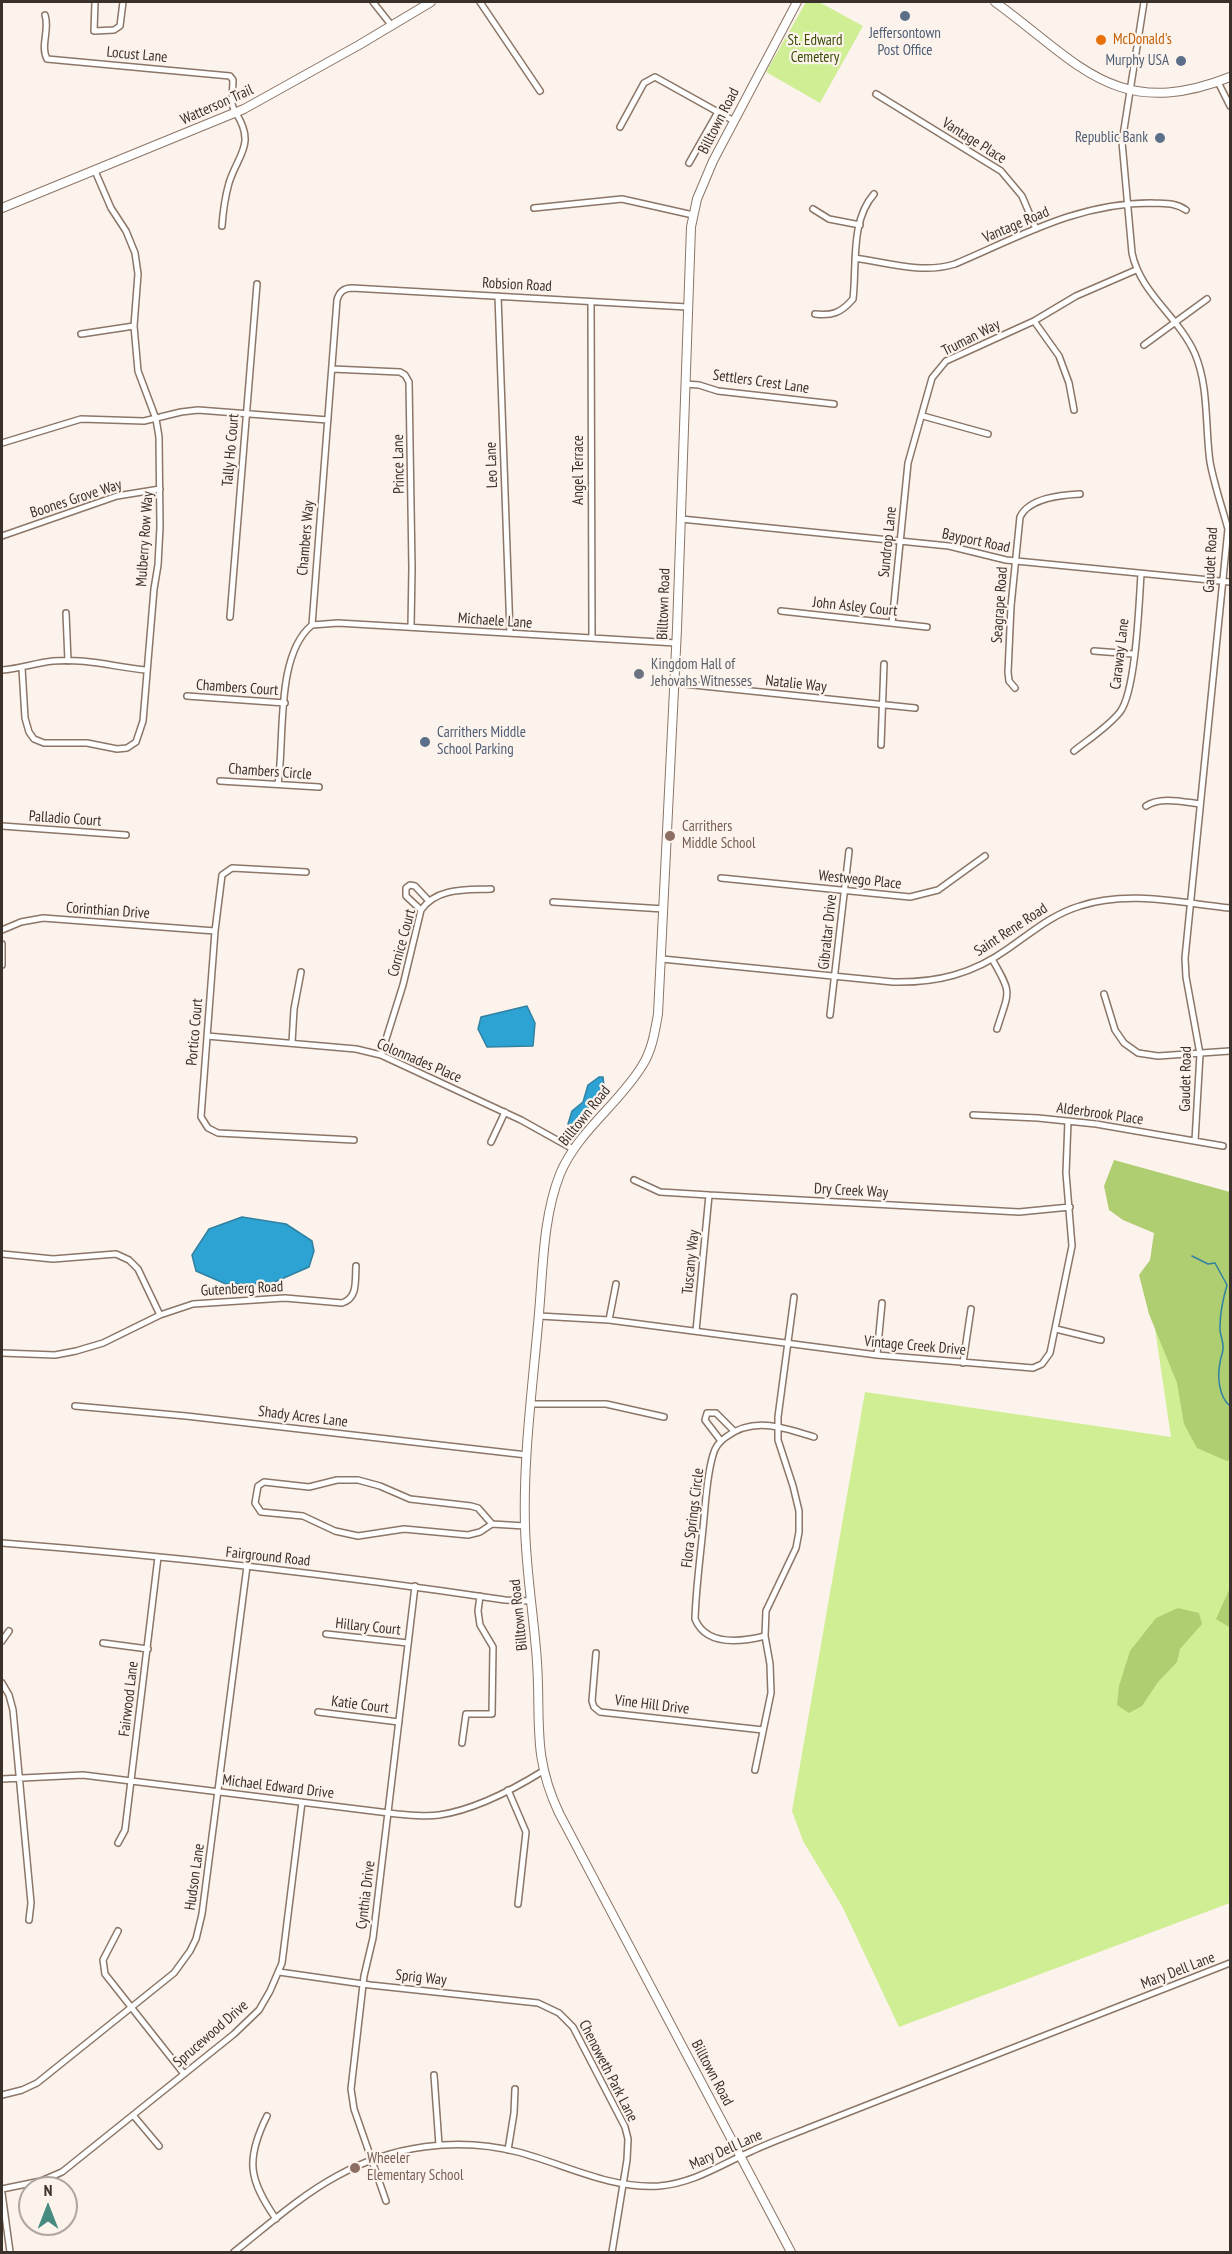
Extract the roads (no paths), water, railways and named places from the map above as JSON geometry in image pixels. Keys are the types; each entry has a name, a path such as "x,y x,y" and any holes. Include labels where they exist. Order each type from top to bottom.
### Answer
{"main road":[{"name":"Watterson Trail","path":"2,208 236,113 431,2"},
{"name":"Billtown Road","path":"791,2253 559,1813 543,1771 539,1749 537,1665 525,1526 531,1404 550,1210 561,1174 573,1149 632,1081 645,1060 658,1014 676,644 687,307 693,215 702,186 797,2"},
{"path":"995,2 1075,65 1107,82 1130,90 1169,93 1187,91 1230,77"}],"street":[{"path":"95,2 94,31 114,30 120,26 123,2"},
{"path":"373,2 392,26"},
{"path":"480,2 540,91"},
{"name":"Gaudet Road","path":"1144,2 1122,142 1132,254 1136,270 1175,322 1195,354 1202,375 1210,463 1228,529 1185,968 1200,1054 1196,1141"},
{"name":"Locust Lane","path":"45,15 47,20 44,51 47,59 230,76 233,80 232,104 236,113"},
{"path":"620,127 644,83 655,77 734,121"},
{"path":"1218,82 1230,106"},
{"name":"Vantage Place","path":"876,94 1001,171 1022,196 1036,229"},
{"path":"690,163 718,112"},
{"path":"222,226 229,183 245,147 243,123 236,113"},
{"name":"Mulberry Row Way","path":"22,668 25,718 29,732 34,739 44,743 87,743 117,750 127,748 138,738 143,721 146,670 158,565 159,437 156,419 138,371 134,326 138,274 135,253 126,231 111,208 95,171"},
{"path":"815,314 835,315 852,299 860,225 864,210 874,194"},
{"path":"534,208 622,199 693,215"},
{"name":"Vantage Road","path":"855,258 925,269 940,268 1082,212 1127,204 1170,204 1186,210"},
{"path":"813,209 829,219 860,225"},
{"name":"Truman Way","path":"904,499 908,463 932,378 946,361 1034,321 1076,296 1136,270"},
{"name":"Tally Ho Court","path":"230,617 257,284"},
{"name":"Robsion Road","path":"345,289 687,307"},
{"name":"Chambers Way","path":"312,625 337,300 345,289"},
{"name":"Leo Lane","path":"498,297 510,633"},
{"path":"1144,345 1207,299"},
{"name":"Angel Terrace","path":"591,302 592,638"},
{"path":"1034,321 1059,356 1069,383 1074,410"},
{"path":"81,334 134,326"},
{"name":"Prince Lane","path":"332,369 400,372 409,382 411,627"},
{"name":"Settlers Crest Lane","path":"685,384 699,385 718,392 834,404"},
{"path":"2,443 81,419 144,421 198,410 328,420"},
{"path":"923,416 988,434"},
{"name":"Boones Grove Way","path":"2,536 117,496 160,489"},
{"name":"Seagrape Road","path":"1015,688 1009,681 1008,672 1020,517 1026,508 1038,501 1080,494"},
{"name":"Sundrop Lane","path":"892,622 904,499"},
{"name":"Bayport Road","path":"681,519 900,540 956,547 1015,561 1230,582"},
{"name":"Caraway Lane","path":"1074,751 1112,720 1123,707 1129,692 1141,574"},
{"name":"John Asley Court","path":"781,611 927,627"},
{"path":"66,613 68,661"},
{"name":"Michaele Lane","path":"312,625 338,623 676,644"},
{"path":"278,784 288,667 304,632 312,625"},
{"path":"1094,651 1133,654"},
{"path":"2,670 52,661 88,661 146,670"},
{"path":"881,745 884,664"},
{"name":"Natalie Way","path":"674,683 915,708"},
{"name":"Chambers Court","path":"187,696 285,703"},
{"name":"Chambers Circle","path":"220,781 319,787"},
{"path":"1146,806 1153,802 1164,801 1200,804"},
{"name":"Palladio Court","path":"2,826 126,835"},
{"name":"Gibraltar Drive","path":"831,1015 849,851"},
{"name":"Westwego Place","path":"721,878 903,896 921,895 948,885 985,856"},
{"name":"Portico Court","path":"306,872 232,868 225,871 220,879 201,1117 208,1128 218,1133 354,1140"},
{"path":"421,910 406,896 406,888 410,885 415,886 429,901"},
{"name":"Cornice Court","path":"381,1055 403,985 421,910 429,901 450,892 491,889"},
{"name":"Saint Rene Road","path":"662,959 893,982 931,981 966,973 992,959 1051,918 1097,900 1135,898 1230,908"},
{"path":"553,902 664,909"},
{"name":"Corinthian Drive","path":"2,930 21,922 43,918 215,931"},
{"path":"2,944 2,965"},
{"path":"992,959 1006,983 1008,993 997,1029"},
{"path":"292,1043 294,1009 302,972"},
{"path":"1104,994 1115,1030 1130,1048 1150,1056 1230,1051"},
{"name":"Colonnades Place","path":"207,1036 356,1049 381,1055 505,1112 573,1149"},
{"path":"491,1142 505,1112"},
{"name":"Alderbrook Place","path":"973,1115 1068,1121 1223,1146"},
{"name":"Vintage Creek Drive","path":"539,1317 609,1320 877,1355 1033,1368 1042,1364 1048,1357 1056,1329 1072,1246 1066,1173 1068,1121"},
{"name":"Dry Creek Way","path":"634,1180 660,1192 1019,1212 1070,1207"},
{"name":"Tuscany Way","path":"696,1331 709,1195"},
{"path":"2,1254 53,1258 116,1254 129,1260 138,1269 160,1315"},
{"name":"Gutenberg Road","path":"2,1353 46,1355 76,1351 103,1343 160,1315 193,1304 285,1298 342,1303 349,1301 354,1295 356,1266"},
{"path":"609,1320 616,1284"},
{"path":"755,1770 771,1693 770,1664 765,1636 765,1611 796,1548 799,1532 793,1486 778,1440 794,1297"},
{"path":"877,1355 882,1303"},
{"path":"963,1363 971,1309"},
{"path":"1056,1329 1101,1340"},
{"path":"531,1404 606,1404 664,1417"},
{"name":"Shady Acres Lane","path":"75,1406 186,1416 527,1455"},
{"path":"734,1431 716,1413 707,1413 705,1420 721,1441 734,1431 758,1425 778,1426 814,1437"},
{"name":"Flora Springs Circle","path":"721,1441 713,1455 706,1491 695,1619 701,1631 717,1640 744,1640 765,1636"},
{"path":"492,1524 478,1509 471,1506 410,1499 380,1486 358,1480 337,1480 309,1487 264,1482 258,1486 255,1503 261,1512 303,1516 335,1531 358,1536 404,1529 468,1535 480,1532 492,1524 525,1526"},
{"name":"Fairground Road","path":"2,1543 247,1566 531,1601"},
{"name":"Fairwood Lane","path":"118,1843 124,1833 158,1557"},
{"name":"Hudson Lane","path":"2,2095 37,2083 131,2008 180,1966 196,1939 202,1914 247,1566"},
{"name":"Cynthia Drive","path":"386,2201 354,2109 351,2089 363,1984 373,1938 415,1586"},
{"path":"462,1743 466,1713 492,1714 493,1647 480,1625 478,1611 480,1596"},
{"path":"2,1641 9,1631"},
{"name":"Hillary Court","path":"326,1634 408,1643"},
{"path":"103,1643 148,1649"},
{"name":"Vine Hill Drive","path":"596,1653 592,1701 594,1707 600,1712 763,1731"},
{"path":"2,1683 12,1704 31,1903 29,1920"},
{"name":"Katie Court","path":"318,1712 399,1722"},
{"name":"Michael Edward Drive","path":"2,1779 82,1775 417,1816 448,1813 508,1790 543,1771"},
{"path":"508,1790 526,1832 518,1904"},
{"name":"Sprucewood Drive","path":"2,2191 56,2176 234,2034 259,2010 282,1963 302,1802"},
{"path":"118,1931 106,1953 104,1970 109,1980 184,2074"},
{"name":"Mary Dell Lane","path":"234,2253 322,2184 372,2160 439,2145 479,2145 508,2150 623,2184 656,2186 681,2183 712,2172 811,2127 1230,1963"},
{"name":"Sprig Way","path":"279,1972 363,1984 538,2003 559,2013"},
{"name":"Chenoweth Park Lane","path":"559,2013 573,2027 625,2127 628,2146 612,2253"},
{"path":"434,2075 439,2145"},
{"path":"508,2150 515,2089"},
{"path":"133,2115 159,2146"},
{"path":"267,2116 254,2152 253,2171 256,2187 276,2219"},
{"path":"2,2191 10,2253"}],"water":[{"path":"527,1006 535,1023 533,1046 487,1047 478,1029 481,1017"},
{"path":"599,1077 603,1077 604,1086 576,1124 568,1124 572,1111 583,1102 588,1085"},
{"path":"242,1217 286,1224 312,1241 314,1251 309,1267 270,1284 226,1284 196,1271 192,1255 209,1229"}],"waterway":[{"path":"1192,1256 1208,1264 1215,1263 1227,1285 1221,1316 1223,1353 1219,1374 1221,1392 1230,1406"}],"place":[{"name":"Jeffersontown Post Office","path":"905,16"},
{"name":"McDonald's","path":"1101,40"},
{"name":"Murphy USA","path":"1181,61"},
{"name":"Republic Bank","path":"1160,138"},
{"name":"Kingdom Hall of Jehovahs Witnesses","path":"639,674"},
{"name":"Carrithers Middle School Parking","path":"425,742"},
{"name":"Carrithers Middle School","path":"670,836"},
{"name":"Wheeler Elementary School","path":"355,2168"}],"park label":[{"name":"St. Edward Cemetery","path":"815,50"}]}
